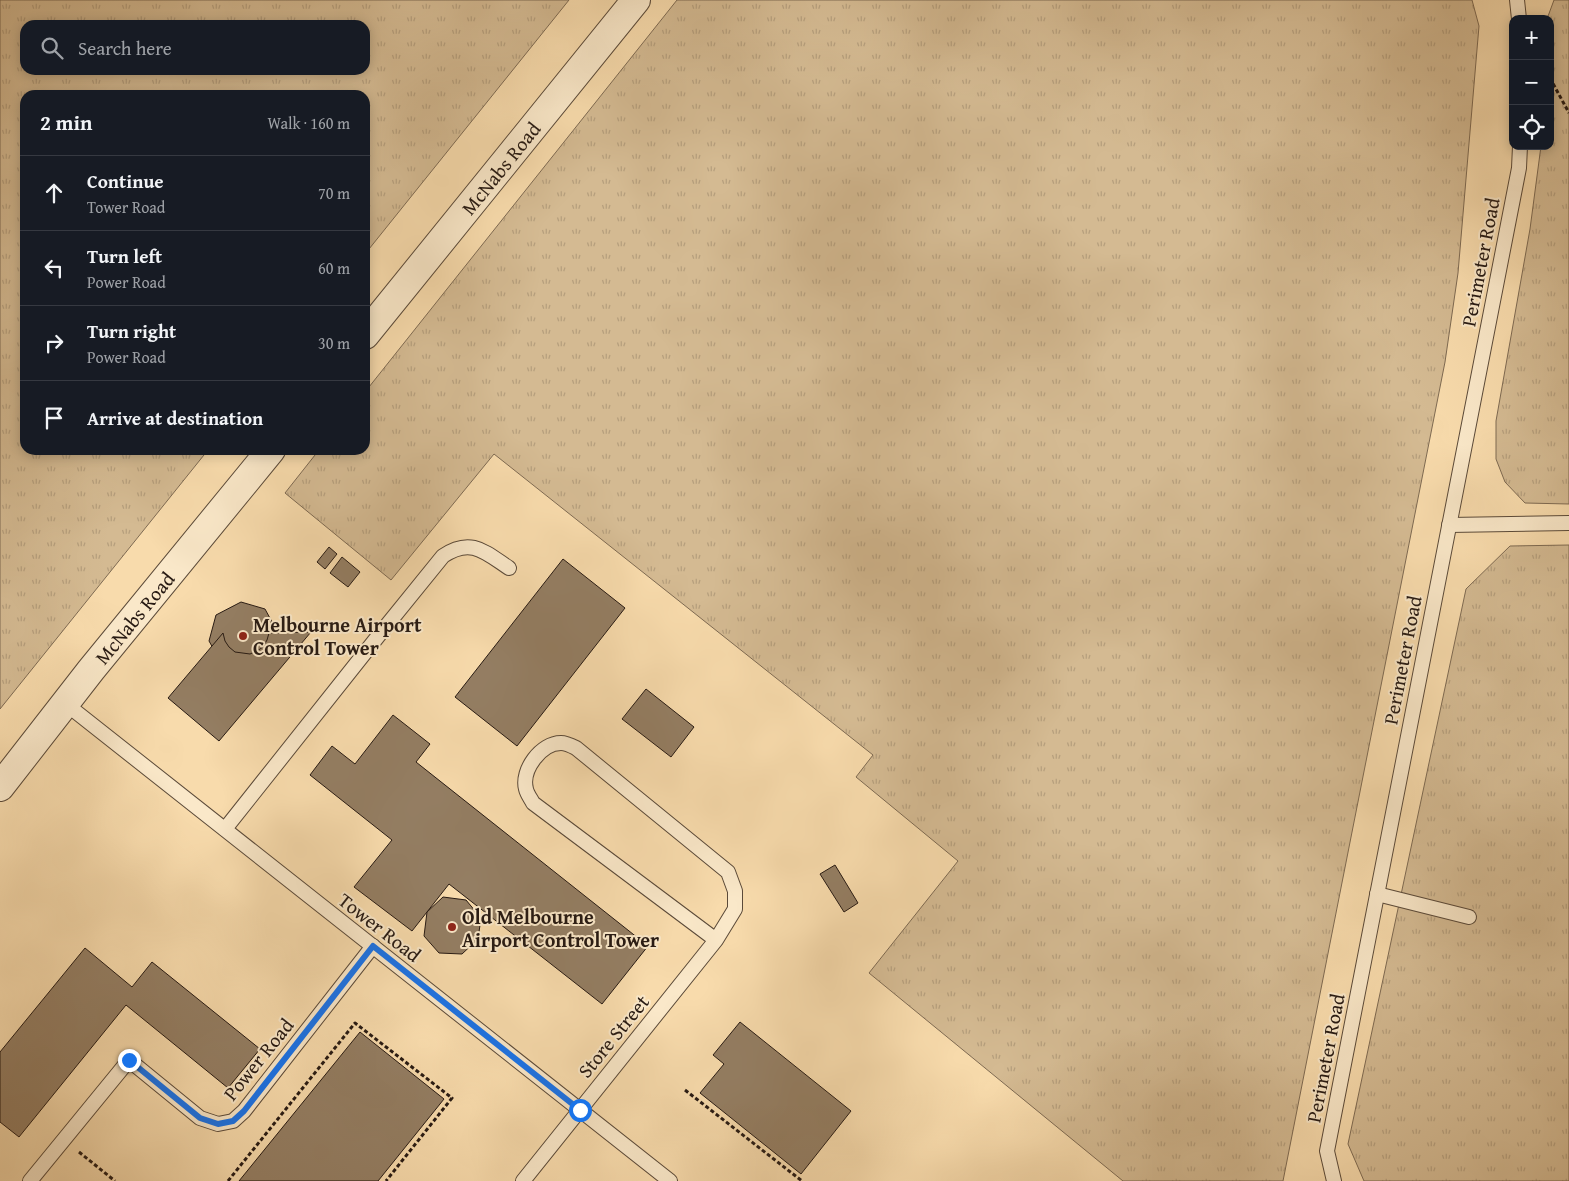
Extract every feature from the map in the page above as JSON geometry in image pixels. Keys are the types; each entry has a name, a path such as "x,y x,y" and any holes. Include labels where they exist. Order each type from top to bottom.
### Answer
{"street":[{"name":"McNabs Road","path":"370,329 636,0"},
{"name":"McNabs Road","path":"0,787 267,455"}],"lane":[{"path":"1517,0 1519,15"},
{"name":"Perimeter Road","path":"1330,1178 1327,1151 1519,168 1520,150"},
{"path":"1449,525 1569,523"},
{"path":"224,830 443,556 454,549 468,547 483,550 509,568"},
{"name":"Tower Road","path":"66,704 670,1181"},
{"name":"Store Street","path":"523,1181 716,940 735,909 735,891 728,872 576,748 562,743 547,746 536,757 527,771 525,788 533,803 716,940"},
{"path":"1377,894 1469,917"},
{"name":"Power Road","path":"64,1139 129,1060 200,1118 218,1124 233,1121 244,1111 373,946"},
{"path":"30,1181 64,1139"}],"path":[{"path":"1554,85 1569,113"},
{"path":"228,1181 356,1023 452,1098 386,1181"},
{"path":"685,1090 802,1181"},
{"path":"64,1139 115,1181"}],"green space":[{"path":"0,0 569,0 370,248 370,90 20,90 20,455 204,455 0,709"},
{"path":"677,0 1472,0 1479,26 1458,273 1445,362 1283,1181 1123,1181 869,973 958,861 856,777 873,755 494,454 391,580 285,493 315,455 370,455 370,386"},
{"path":"1554,0 1569,0 1569,504 1525,503 1505,482 1496,459 1496,421 1530,229 1540,150 1554,150 1554,15 1548,15"},
{"path":"1569,545 1569,1181 1364,1181 1348,1144 1466,589 1510,546"}],"building":[{"path":"329,547 337,554 325,569 317,562"},
{"path":"342,557 360,572 348,587 330,573"},
{"path":"563,559 625,608 517,746 455,697"},
{"name":"Melbourne Airport Control Tower","path":"241,602 265,609 277,631 271,659 247,671 222,664 209,641 216,615"},
{"path":"311,632 219,741 168,698 223,633 225,641 235,652 250,654 263,647 269,633"},
{"path":"646,689 694,727 671,757 622,719"},
{"path":"393,715 430,744 416,762 648,946 602,1004 449,884 412,931 354,887 392,840 310,775 332,746 355,764"},
{"path":"835,865 858,903 844,912 820,874"},
{"name":"Old Melbourne Airport Control Tower","path":"443,897 466,900 481,918 478,939 462,954 439,953 424,936 427,912"},
{"path":"85,948 132,987 152,962 260,1049 228,1088 126,1005 19,1137 0,1122 0,1052"},
{"path":"740,1022 851,1111 801,1174 700,1093 724,1064 713,1055"},
{"path":"360,1032 444,1099 378,1181 239,1181"}],"place":[{"name":"Melbourne Airport Control Tower","path":"243,636"},
{"name":"Old Melbourne Airport Control Tower","path":"452,927"}],"route":[{"path":"129,1060 200,1118 218,1124 233,1121 244,1111 373,946 580,1110"}]}
